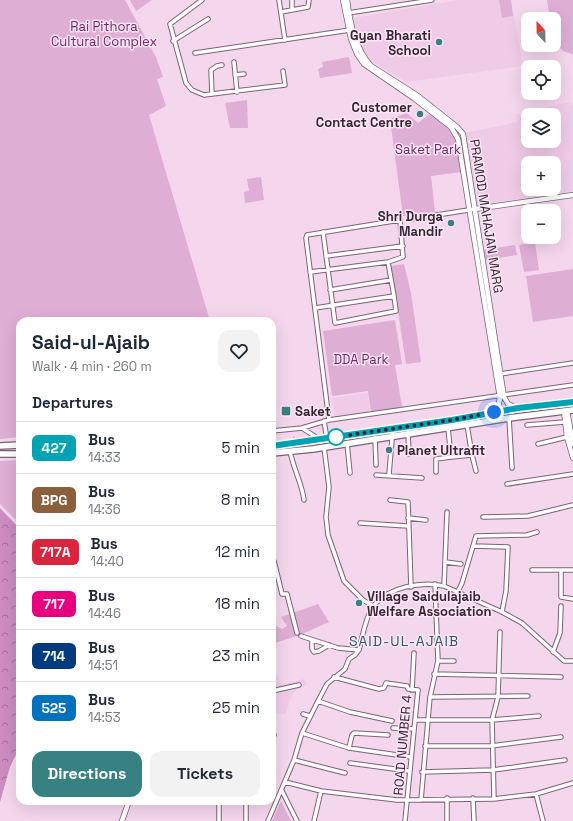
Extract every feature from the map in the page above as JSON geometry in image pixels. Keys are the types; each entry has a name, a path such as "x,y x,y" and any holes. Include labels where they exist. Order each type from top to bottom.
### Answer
{"main road":[{"path":"276,446 452,420 516,408 573,402"},
{"path":"276,453 324,447 509,418 568,411"},
{"path":"0,446 16,445"},
{"path":"0,454 16,454"}],"street":[{"path":"202,0 170,22 169,26 186,83 198,94 237,92 285,85 283,71"},
{"path":"279,0 286,40"},
{"path":"292,0 292,10"},
{"path":"281,12 308,7 309,0"},
{"name":"PRAMOD MAHAJAN MARG","path":"343,0 353,38 362,55 371,66 418,96 460,130 464,139 472,209 502,395 507,402 516,408"},
{"name":"PRAMOD MAHAJAN MARG","path":"347,0 347,14"},
{"path":"347,14 431,0"},
{"path":"173,41 208,19"},
{"path":"195,53 351,30"},
{"path":"234,62 237,92"},
{"path":"212,94 211,70 222,65"},
{"path":"235,75 244,74"},
{"path":"411,219 573,195"},
{"path":"310,272 388,262 404,257 400,220 307,235 310,272 329,420"},
{"path":"323,232 335,323 396,311 388,262"},
{"path":"326,256 403,246"},
{"path":"330,290 391,280"},
{"path":"315,308 394,296"},
{"name":"PRAMOD MAHAJAN MARG","path":"493,343 500,374 502,395 494,412"},
{"path":"500,374 573,363"},
{"path":"276,431 302,428 329,420 573,385"},
{"path":"568,411 565,422 567,437 573,458"},
{"path":"568,411 573,444"},
{"path":"509,418 512,468"},
{"path":"324,421 327,439"},
{"path":"528,425 565,422"},
{"path":"467,425 476,471"},
{"path":"302,428 320,440"},
{"path":"389,474 393,428"},
{"path":"448,428 451,456"},
{"path":"408,433 409,454"},
{"path":"538,444 567,437"},
{"path":"375,438 376,465"},
{"path":"347,443 350,473"},
{"path":"324,447 330,487 326,517 328,535 344,581 364,600 373,606"},
{"path":"290,451 291,459 303,487 304,500"},
{"path":"436,472 436,459 451,456 472,455"},
{"path":"376,475 389,474 422,478"},
{"path":"507,484 573,474"},
{"path":"390,500 407,501 411,587"},
{"path":"483,517 528,516 573,505"},
{"path":"444,586 447,512"},
{"path":"408,518 426,520"},
{"path":"360,523 408,526"},
{"path":"458,593 475,537 478,535 527,535 537,532"},
{"path":"473,546 508,547 506,591 502,612"},
{"path":"444,562 461,564"},
{"path":"276,569 282,594 287,594 297,632"},
{"path":"532,570 573,570"},
{"path":"561,571 561,597 573,599"},
{"path":"421,800 422,772 430,697 438,661 434,584"},
{"path":"276,804 294,760 302,733 327,684 345,669 349,659 359,650 373,606 390,592 434,584 444,586 502,612 522,623 564,661 573,661"},
{"path":"553,652 560,634 562,606"},
{"path":"494,799 491,746 492,720 498,697 500,632"},
{"path":"301,636 312,641 338,648 359,650"},
{"path":"312,641 312,649 314,652 319,651 329,645"},
{"path":"412,690 414,654"},
{"path":"438,661 454,661"},
{"path":"434,674 561,676"},
{"name":"ROAD NUMBER 4","path":"334,677 379,689 384,688 386,683 408,686 408,689 418,690 405,821"},
{"path":"276,689 299,685"},
{"path":"430,697 528,696"},
{"path":"318,701 350,712 392,721"},
{"path":"303,714 310,716"},
{"path":"416,720 492,720 539,716"},
{"path":"393,728 414,729"},
{"path":"302,733 349,748 411,757"},
{"path":"349,748 352,735 354,733 388,735"},
{"path":"425,746 491,746 561,737"},
{"path":"294,760 345,773"},
{"path":"422,772 493,770 565,760"},
{"path":"350,763 409,771"},
{"path":"285,782 321,791 382,799 407,800 447,798 494,799 536,794 573,783"},
{"path":"282,791 297,821"},
{"path":"314,821 321,791"},
{"path":"536,794 543,821"},
{"path":"447,798 447,821"},
{"path":"473,798 474,821"},
{"path":"122,821 128,805"},
{"path":"219,805 219,821"},
{"path":"246,805 246,821"},
{"path":"268,821 275,805"}],"shaded area":[{"name":"Gyan Bharati School","path":"459,0 511,0 522,60 521,66 406,82 370,60 361,48 353,18"},
{"path":"570,102 573,105 573,191 561,193 561,156 521,156 521,196 538,196 476,205 464,133 518,122 517,114 521,113 521,148 561,148 561,108 544,108"},
{"path":"368,393 370,412 335,417 332,398"},
{"path":"276,676 278,676 281,685 304,679 307,684 295,691 290,699 286,714 276,713"}],"green space":[{"path":"0,0 125,0 156,57 163,77 157,79 166,106 149,115 209,317 16,317 16,437 0,439"},
{"name":"Rai Pithora Cultural Complex","path":"130,0 152,0 136,11"},
{"path":"499,0 511,0 513,16 502,18"},
{"path":"547,0 573,0 573,54 566,52 561,48 561,12 549,12"},
{"path":"349,57 352,73 320,78 318,69 323,67 322,62"},
{"path":"247,100 248,128 230,128 225,103"},
{"name":"Saket Park","path":"407,113 418,123 431,113 454,134 461,172 431,176 435,212 403,216 390,119"},
{"path":"261,177 264,200 245,203 244,192 249,191 247,179"},
{"path":"535,244 539,270 524,272 519,245"},
{"path":"515,245 517,255 485,260 483,250"},
{"path":"404,264 411,293 421,362 406,364 391,266"},
{"path":"573,269 573,316 533,322 526,276"},
{"name":"DDA Park","path":"395,320 402,364 395,365 402,407 371,412 368,391 332,396 323,331"},
{"path":"16,460 16,520 0,504 0,461"},
{"path":"0,508 16,525 16,754 10,767 0,802"},
{"path":"318,604 329,622 300,635 276,643 276,626 282,629 287,626 281,617"},
{"path":"281,801 291,821 272,821"}],"bus line":[{"name":"427","path":"276,445 484,415 534,405 573,402"}],"place":[{"name":"Gyan Bharati School","path":"439,42"},
{"name":"Customer Contact Centre","path":"420,114"},
{"name":"Shri Durga Mandir","path":"451,223"},
{"name":"Saket","path":"286,411"},
{"name":"Planet Ultrafit","path":"389,450"},
{"name":"Village Saidulajaib Welfare Association","path":"359,603"}],"district":[{"name":"SAID-UL-AJAIB","path":"404,641"}],"route":[{"path":"336,437 484,415 494,412"}]}
